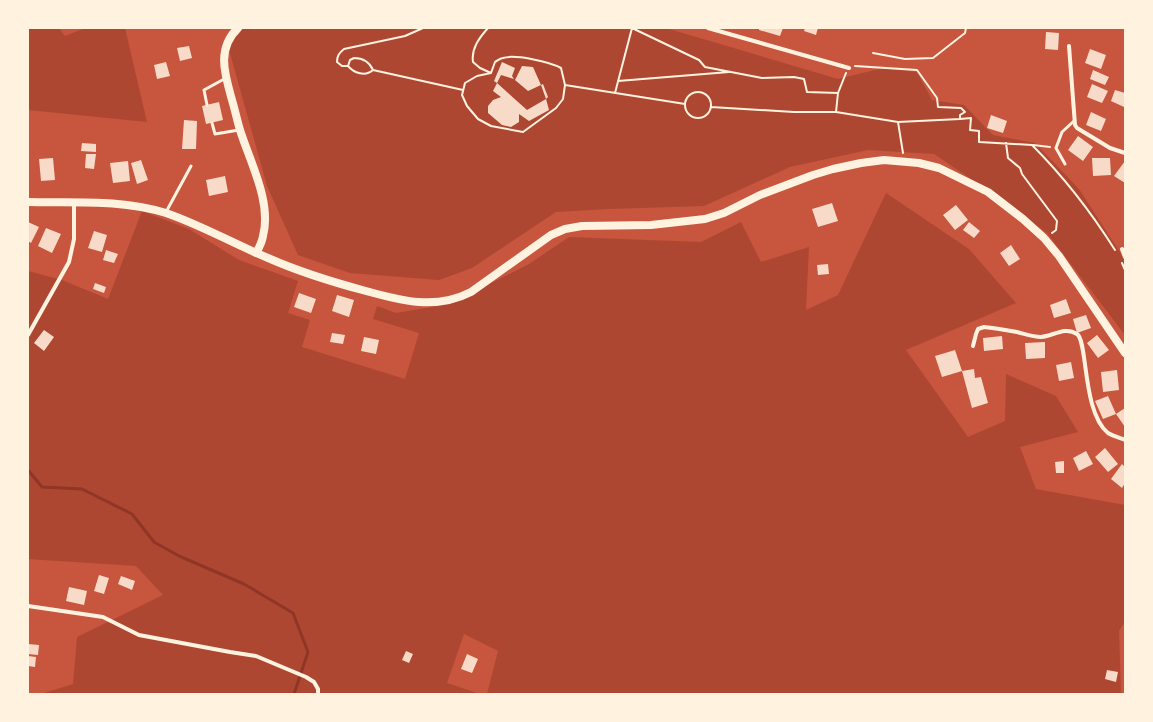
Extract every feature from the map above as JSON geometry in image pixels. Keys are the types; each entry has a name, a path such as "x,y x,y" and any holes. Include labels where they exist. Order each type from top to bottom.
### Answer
{"main road":[{"path":"238,28 227,41 224,58 224,71 240,130 263,202 265,225 264,236 256,253"},
{"path":"28,202 96,202 131,205 166,213 302,272 398,300 428,303 457,299 471,292 551,235 559,231 582,226 651,225 705,219 724,213 760,195 826,171 861,163 884,160 919,163 939,168 988,192 1024,218 1044,238 1069,270 1125,353"}],"street":[{"path":"708,28 849,68"},
{"path":"1069,46 1074,121 1077,128 1110,148 1125,153"},
{"path":"28,335 69,262 74,239 74,203"},
{"path":"1122,249 1125,256"},
{"path":"973,346 978,329 984,327 1042,337 1064,331 1076,333 1080,336 1082,342 1086,376 1093,409 1096,416 1099,422 1109,433 1125,440"},
{"path":"28,606 103,617 139,635 256,656 306,677 314,682 318,689 318,694"}],"lane":[{"path":"207,105 204,90 226,78"},
{"path":"1065,164 1056,148 1062,132 1074,121"},
{"path":"212,123 215,134 240,130"},
{"path":"166,213 191,166"}],"path":[{"path":"373,70 367,74 364,74 353,70 348,66 342,66 337,62 339,53 344,49 405,36 423,28"},
{"path":"488,28 474,48 472,56 473,62 476,65 491,73"},
{"path":"615,93 632,28 699,60 705,67 762,78 794,77 804,79 807,92 838,93"},
{"path":"873,53 905,59 933,58 965,33 966,28"},
{"path":"504,57 522,58 549,63 561,68 565,85 563,99 556,108 523,132 491,126 478,120 467,106 462,95 464,83 476,76 491,73 495,62 504,57"},
{"path":"348,66 350,60 360,58 369,64 373,70 463,90"},
{"path":"836,112 838,93 849,68 858,66 917,70 937,98 938,108 961,108 965,112 960,115 960,119"},
{"path":"618,81 732,72"},
{"path":"565,85 685,104"},
{"path":"695,92 699,92 704,93 710,99 711,107 707,114 699,117 691,115 686,109 685,104 688,97 695,92"},
{"path":"711,107 836,112 898,122 971,118 970,130 979,130 980,142 1056,148"},
{"path":"898,122 905,162"},
{"path":"1006,143 1008,158 1020,168 1022,174 1057,221 1056,230 1044,238"},
{"path":"1032,145 1075,191 1098,222 1116,252"},
{"path":"1119,258 1125,270"}],"shaded area":[{"path":"28,28 59,28 65,36 85,28 125,28 147,122 28,110"},
{"path":"244,28 666,28 838,79 883,68 917,72 932,100 964,105 993,135 1035,143 1079,189 1121,254 1125,263 1125,335 1047,233 934,154 868,150 790,167 704,206 556,212 472,268 439,280 350,273 298,255 267,186 228,46"},
{"path":"886,193 969,249 1016,303 906,350 968,437 1005,421 1006,374 1056,396 1078,432 1020,447 1036,489 1125,505 1125,621 1119,631 1121,694 487,694 498,651 464,634 447,683 480,694 41,694 73,684 77,637 163,595 136,566 28,559 28,271 62,280 108,299 142,211 189,229 239,260 298,281 288,313 310,320 302,347 405,379 419,333 373,319 377,306 396,313 450,304 529,264 569,237 701,242 741,222 761,262 809,247 806,310 838,295"}],"building":[{"path":"759,28 783,28 780,36 759,30"},
{"path":"805,28 818,28 816,35 804,31"},
{"path":"1046,32 1059,33 1058,50 1045,49"},
{"path":"189,46 192,58 180,61 177,48"},
{"path":"1090,49 1106,55 1101,69 1085,63"},
{"path":"166,62 170,76 157,79 154,65"},
{"path":"502,62 515,68 512,76 514,79 501,75 497,83 494,81"},
{"path":"522,66 533,67 541,85 528,91 515,80"},
{"path":"1093,70 1109,77 1105,85 1090,79"},
{"path":"497,83 527,110 546,99 549,110 529,121 519,114 519,122 511,127 502,125 488,113 488,106 493,100 501,97 493,91"},
{"path":"543,84 548,97 546,99 541,85"},
{"path":"1092,84 1108,91 1102,103 1087,97"},
{"path":"1115,90 1125,93 1124,107 1111,101"},
{"path":"219,102 223,120 206,124 202,106"},
{"path":"1091,112 1106,119 1101,131 1086,125"},
{"path":"991,115 1007,121 1003,133 987,128"},
{"path":"184,120 197,121 196,149 182,149"},
{"path":"1078,136 1093,147 1083,161 1068,150"},
{"path":"82,143 96,144 96,152 81,151"},
{"path":"86,154 96,154 94,169 85,168"},
{"path":"53,158 55,180 41,181 39,159"},
{"path":"1092,158 1110,158 1111,175 1093,176"},
{"path":"141,160 148,180 137,184 131,163"},
{"path":"128,161 130,181 113,183 110,163"},
{"path":"1125,161 1125,183 1114,176"},
{"path":"225,176 228,192 209,196 206,180"},
{"path":"832,203 838,221 818,227 812,209"},
{"path":"956,205 968,220 955,230 943,215"},
{"path":"28,222 39,227 31,243 28,241"},
{"path":"969,222 980,231 974,238 963,230"},
{"path":"46,228 61,234 52,253 38,246"},
{"path":"94,231 107,235 102,252 88,248"},
{"path":"1011,245 1020,259 1009,266 1000,253"},
{"path":"106,250 118,254 114,263 103,260"},
{"path":"828,264 829,274 818,275 817,265"},
{"path":"95,283 106,287 104,293 93,289"},
{"path":"299,293 316,299 311,313 294,307"},
{"path":"337,295 354,300 349,317 332,311"},
{"path":"1066,299 1071,313 1054,318 1050,305"},
{"path":"1086,315 1091,328 1077,333 1073,319"},
{"path":"44,330 54,337 44,351 34,343"},
{"path":"332,333 345,335 343,344 330,342"},
{"path":"1097,335 1109,350 1098,358 1087,343"},
{"path":"1002,336 1003,349 984,351 983,338"},
{"path":"364,337 379,340 376,354 361,351"},
{"path":"1045,342 1045,358 1026,359 1025,343"},
{"path":"955,350 962,371 942,377 935,356"},
{"path":"1071,362 1074,378 1059,381 1056,365"},
{"path":"974,369 975,378 981,377 988,403 972,408 962,371"},
{"path":"1117,370 1119,390 1103,392 1101,372"},
{"path":"1108,396 1116,414 1103,419 1095,401"},
{"path":"1125,408 1125,427 1116,414"},
{"path":"1105,448 1118,464 1108,472 1095,457"},
{"path":"1086,451 1093,464 1079,471 1073,458"},
{"path":"1064,461 1064,473 1056,473 1055,462"},
{"path":"1122,464 1125,467 1125,483 1122,488 1111,479"},
{"path":"99,575 109,578 104,594 94,591"},
{"path":"121,576 135,581 132,590 118,584"},
{"path":"69,587 87,591 84,605 66,601"},
{"path":"28,644 39,645 38,655 28,654"},
{"path":"406,651 413,654 409,663 402,660"},
{"path":"467,654 478,659 472,673 461,669"},
{"path":"28,656 36,657 35,667 28,666"},
{"path":"1107,670 1118,672 1116,682 1105,679"}],"waterway":[{"path":"28,470 42,487 82,489 132,514 154,542 179,556 244,584 293,613 308,652 294,694"}]}
